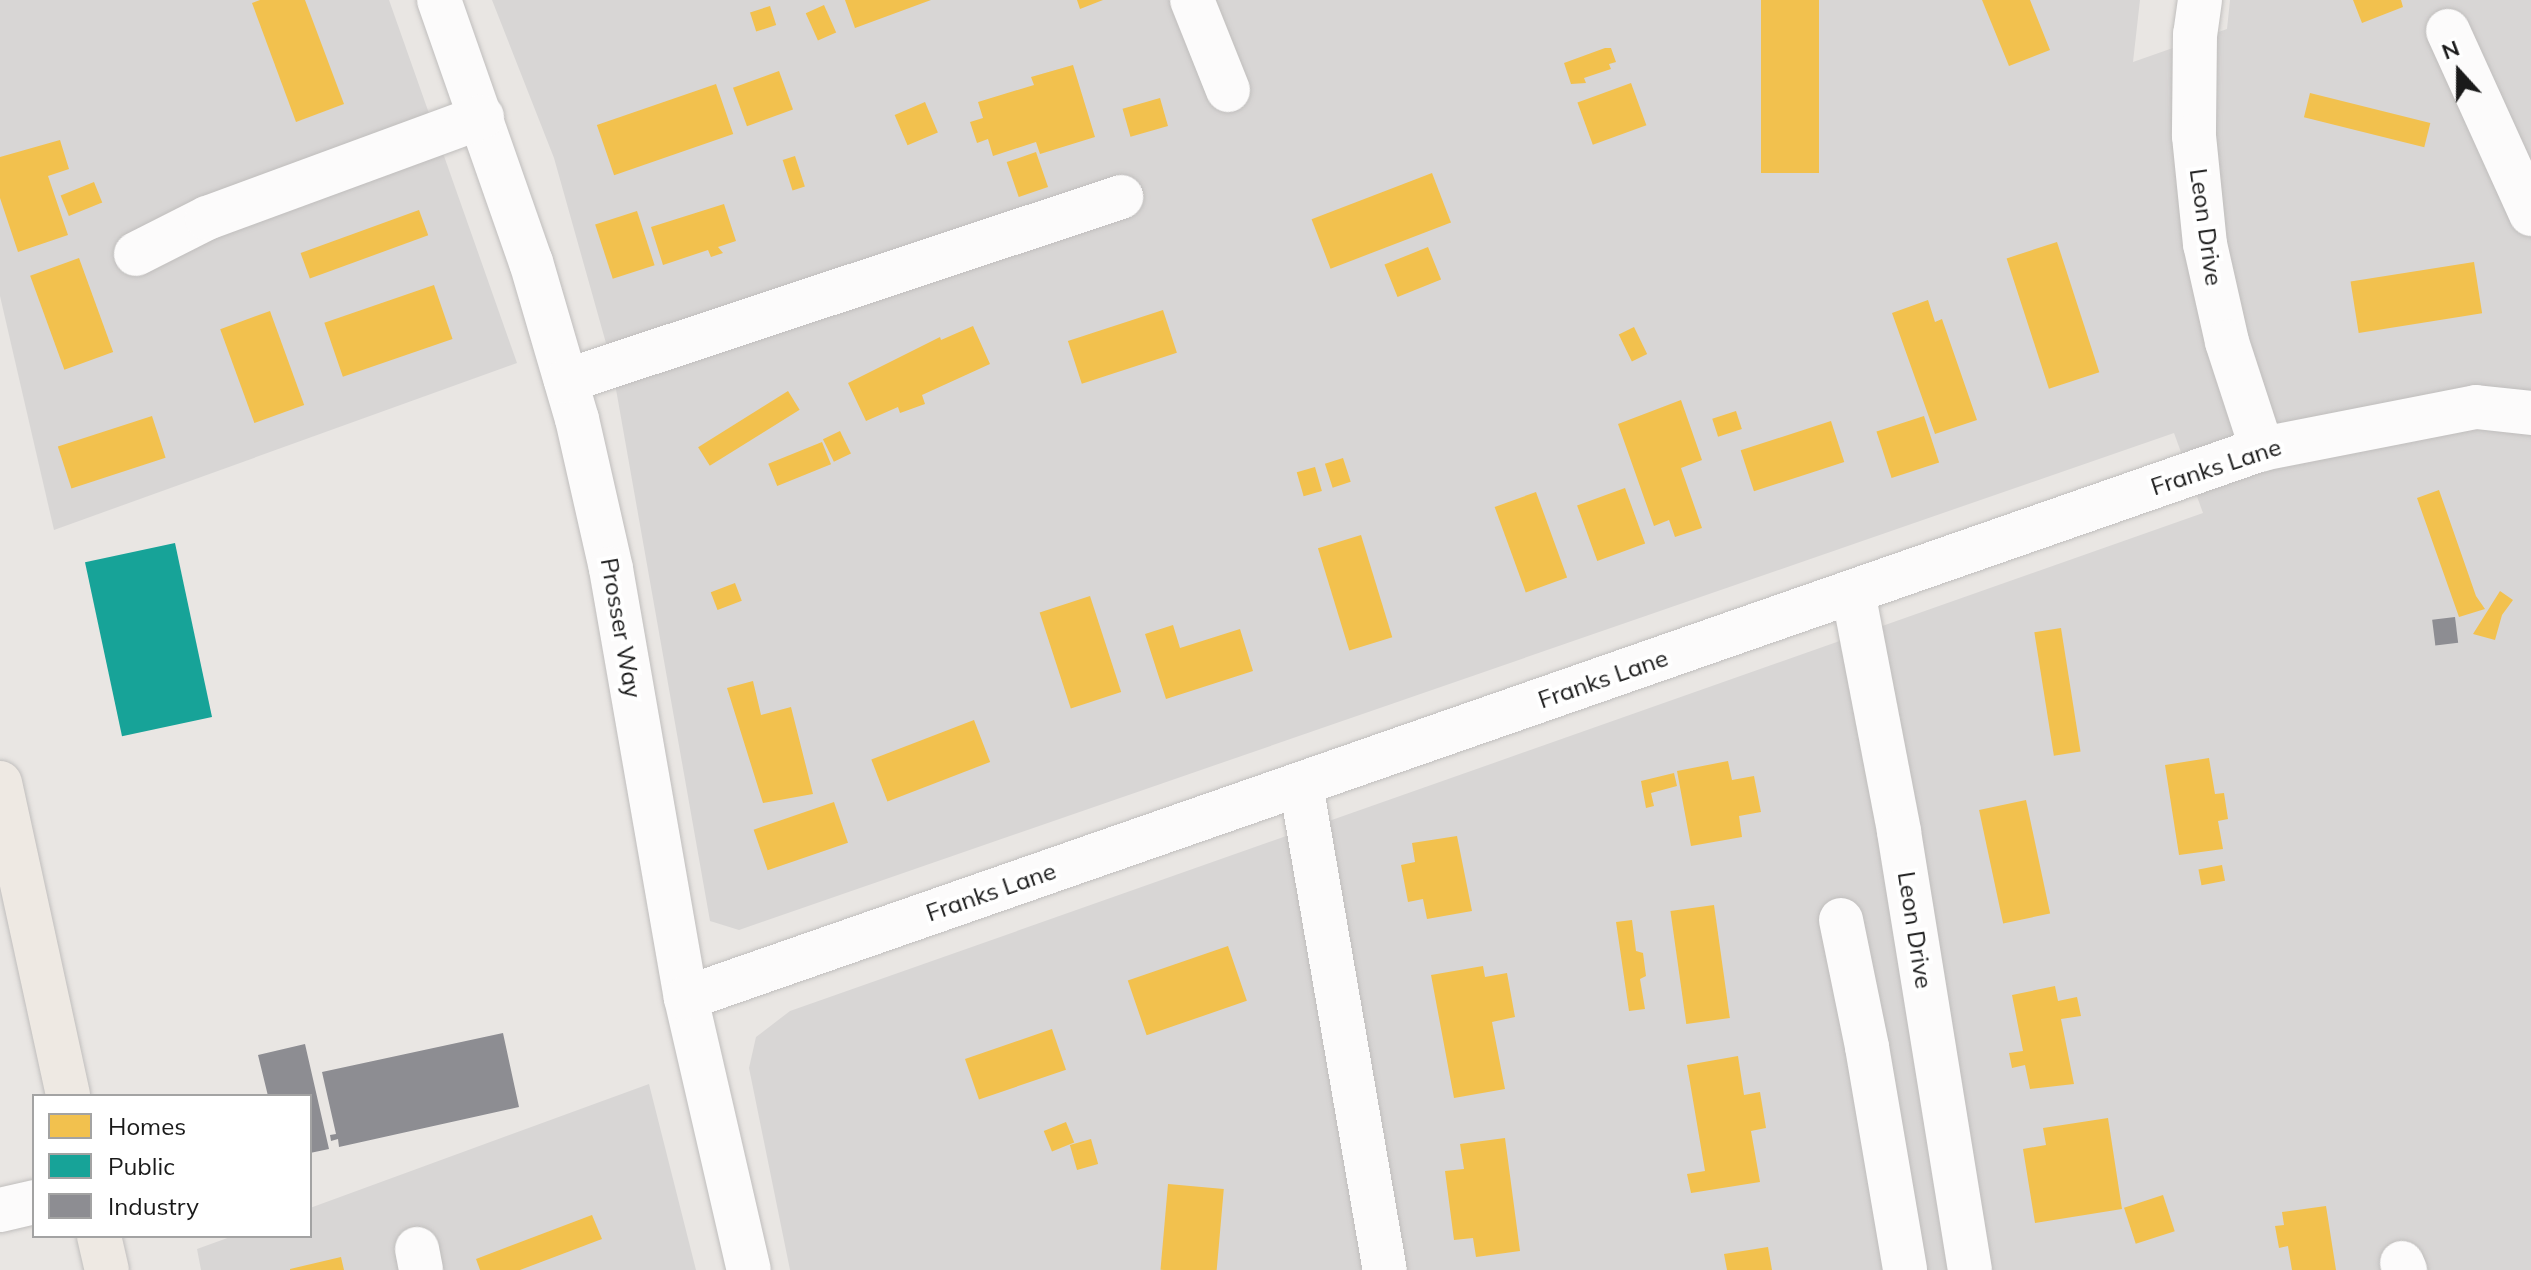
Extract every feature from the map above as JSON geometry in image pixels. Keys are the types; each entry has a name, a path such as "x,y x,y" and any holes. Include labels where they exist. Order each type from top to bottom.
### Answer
{"main road":[{"path":"0,783 68,1094"},
{"path":"99,1238 107,1270"}],"street":[{"name":"Prosser Way","path":"439,0 531,262 566,381 611,569 686,998 749,1270"},
{"path":"1192,0 1228,90"},
{"name":"Leon Drive","path":"2200,0 2195,34 2194,136 2205,244 2227,342 2262,449"},
{"path":"2448,31 2531,214"},
{"path":"136,254 207,218 482,117"},
{"path":"566,381 1121,197"},
{"name":"Franks Lane","path":"686,998 2262,449 2476,407 2531,413"},
{"name":"Leon Drive","path":"1853,592 1899,832 1970,1270"},
{"path":"1301,785 1385,1270"},
{"path":"1841,920 1867,1047 1905,1270"},
{"path":"0,1210 32,1202"}],"shaded area":[{"path":"0,0 389,0 517,363 54,530 0,296"},
{"path":"492,0 2140,0 2133,62 2227,29 2230,0 2531,0 2531,1270 790,1270 749,1068 756,1037 790,1011 2203,513 2174,433 739,930 710,921 611,361 554,158"},
{"path":"649,1084 696,1270 201,1270 197,1249 227,1238 312,1238 312,1207"}],"building: Homes":[{"path":"260,0 305,0 344,104 296,122 252,3"},
{"path":"845,0 931,0 855,28"},
{"path":"1077,0 1103,0 1080,9"},
{"path":"1761,0 1819,0 1819,173 1761,173"},
{"path":"1982,0 2030,0 2050,50 2009,66"},
{"path":"2353,0 2401,0 2403,7 2362,23"},
{"path":"824,5 836,32 818,41 806,13"},
{"path":"770,6 776,25 756,32 750,12"},
{"path":"1611,48 1616,62 1609,64 1611,69 1584,78 1586,83 1571,84 1564,63"},
{"path":"1073,65 1095,137 1040,154 1036,142 993,156 988,139 977,143 970,122 983,118 978,102 1034,85 1031,77"},
{"path":"779,71 793,110 747,126 733,88"},
{"path":"1631,83 1646,125 1593,145 1577,102"},
{"path":"716,84 733,134 614,175 597,125"},
{"path":"2310,93 2430,123 2424,147 2304,117"},
{"path":"1160,98 1168,126 1131,137 1123,109"},
{"path":"925,102 938,132 908,145 895,115"},
{"path":"60,140 69,169 48,176 68,235 18,252 0,198 0,157"},
{"path":"1036,152 1048,187 1019,197 1007,162"},
{"path":"795,156 805,186 793,190 783,160"},
{"path":"1432,173 1451,222 1331,269 1312,219"},
{"path":"94,182 102,202 69,216 61,195"},
{"path":"724,204 736,241 718,247 723,253 711,257 708,250 663,265 651,227"},
{"path":"419,210 428,235 310,278 301,253"},
{"path":"637,211 655,265 613,279 595,225"},
{"path":"2057,242 2099,372 2049,389 2007,258"},
{"path":"1428,247 1441,279 1398,297 1384,265"},
{"path":"79,258 113,352 64,370 30,276"},
{"path":"2474,262 2482,313 2359,333 2351,282"},
{"path":"434,285 453,339 343,377 324,323"},
{"path":"1928,300 1935,322 1942,319 1977,420 1935,434 1892,313"},
{"path":"1163,310 1177,353 1082,384 1068,341"},
{"path":"270,311 304,405 254,423 220,329"},
{"path":"973,326 990,364 922,395 925,404 900,413 898,407 866,421 848,383 940,337 941,340"},
{"path":"1634,327 1647,354 1632,361 1619,334"},
{"path":"788,391 800,410 710,466 698,447"},
{"path":"1681,400 1702,460 1681,468 1702,528 1675,537 1669,520 1654,526 1618,424"},
{"path":"1736,411 1742,429 1718,437 1712,419"},
{"path":"152,416 166,458 71,488 58,447"},
{"path":"1924,416 1939,463 1892,478 1876,431"},
{"path":"1831,421 1844,462 1754,491 1741,450"},
{"path":"840,431 851,453 834,462 823,439"},
{"path":"822,442 831,464 777,486 768,464"},
{"path":"1343,458 1351,482 1333,488 1325,464"},
{"path":"1315,467 1322,491 1304,496 1297,472"},
{"path":"1625,488 1645,543 1597,561 1577,505"},
{"path":"2439,490 2476,596 2485,609 2459,617 2417,498"},
{"path":"1536,492 1567,578 1526,593 1495,507"},
{"path":"1361,535 1392,637 1349,650 1318,548"},
{"path":"735,583 742,601 718,610 711,592"},
{"path":"2500,591 2513,600 2502,615 2495,640 2473,634"},
{"path":"1090,596 1121,692 1071,708 1040,612"},
{"path":"1173,625 1180,648 1240,629 1253,671 1166,699 1145,634"},
{"path":"2061,628 2081,751 2054,756 2034,632"},
{"path":"753,681 761,715 791,707 813,794 763,803 727,688"},
{"path":"974,720 990,762 887,801 871,759"},
{"path":"2209,758 2215,794 2224,793 2228,819 2218,821 2223,849 2179,855 2165,765"},
{"path":"1728,761 1732,780 1754,776 1761,812 1739,816 1742,837 1691,846 1677,771"},
{"path":"1674,773 1677,786 1651,793 1654,806 1646,808 1641,781"},
{"path":"2026,800 2050,913 2003,923 1979,810"},
{"path":"834,802 848,843 768,870 754,830"},
{"path":"1457,836 1472,911 1427,919 1423,899 1408,902 1401,865 1415,862 1412,843"},
{"path":"2222,865 2225,881 2201,885 2198,870"},
{"path":"1714,905 1730,1018 1686,1024 1670,911"},
{"path":"1632,920 1636,951 1643,953 1646,976 1640,979 1645,1009 1629,1011 1616,922"},
{"path":"1228,946 1247,1001 1147,1035 1128,981"},
{"path":"1483,966 1485,977 1507,973 1515,1017 1492,1022 1505,1089 1454,1098 1431,975"},
{"path":"2055,986 2058,1001 2077,997 2081,1016 2061,1019 2074,1084 2030,1089 2025,1065 2012,1068 2009,1053 2023,1051 2012,995"},
{"path":"1052,1029 1066,1070 979,1100 965,1059"},
{"path":"1738,1056 1744,1095 1760,1092 1766,1128 1751,1131 1760,1182 1691,1193 1687,1174 1705,1171 1687,1065"},
{"path":"2108,1118 2122,1209 2035,1223 2023,1149 2046,1145 2043,1128"},
{"path":"1066,1122 1074,1142 1052,1151 1044,1131"},
{"path":"1505,1138 1520,1251 1476,1257 1473,1238 1454,1240 1445,1171 1464,1169 1460,1144"},
{"path":"1091,1139 1098,1164 1077,1170 1070,1145"},
{"path":"1168,1184 1224,1189 1217,1270 1161,1270"},
{"path":"2163,1195 2175,1231 2136,1244 2124,1208"},
{"path":"2326,1206 2336,1270 2292,1270 2288,1246 2279,1248 2275,1226 2284,1225 2282,1212"},
{"path":"592,1215 602,1239 520,1270 480,1270 476,1259"},
{"path":"1768,1247 1772,1270 1727,1270 1724,1254"},
{"path":"341,1257 344,1270 290,1270 290,1269"}],"building: Public":[{"path":"175,543 212,717 122,736 85,562"}],"building: Industry":[{"path":"2455,617 2458,643 2435,646 2432,620"},
{"path":"503,1033 519,1107 339,1147 338,1139 331,1141 330,1135 336,1134 322,1072"},
{"path":"305,1044 329,1149 312,1153 312,1094 268,1094 258,1055"}]}
